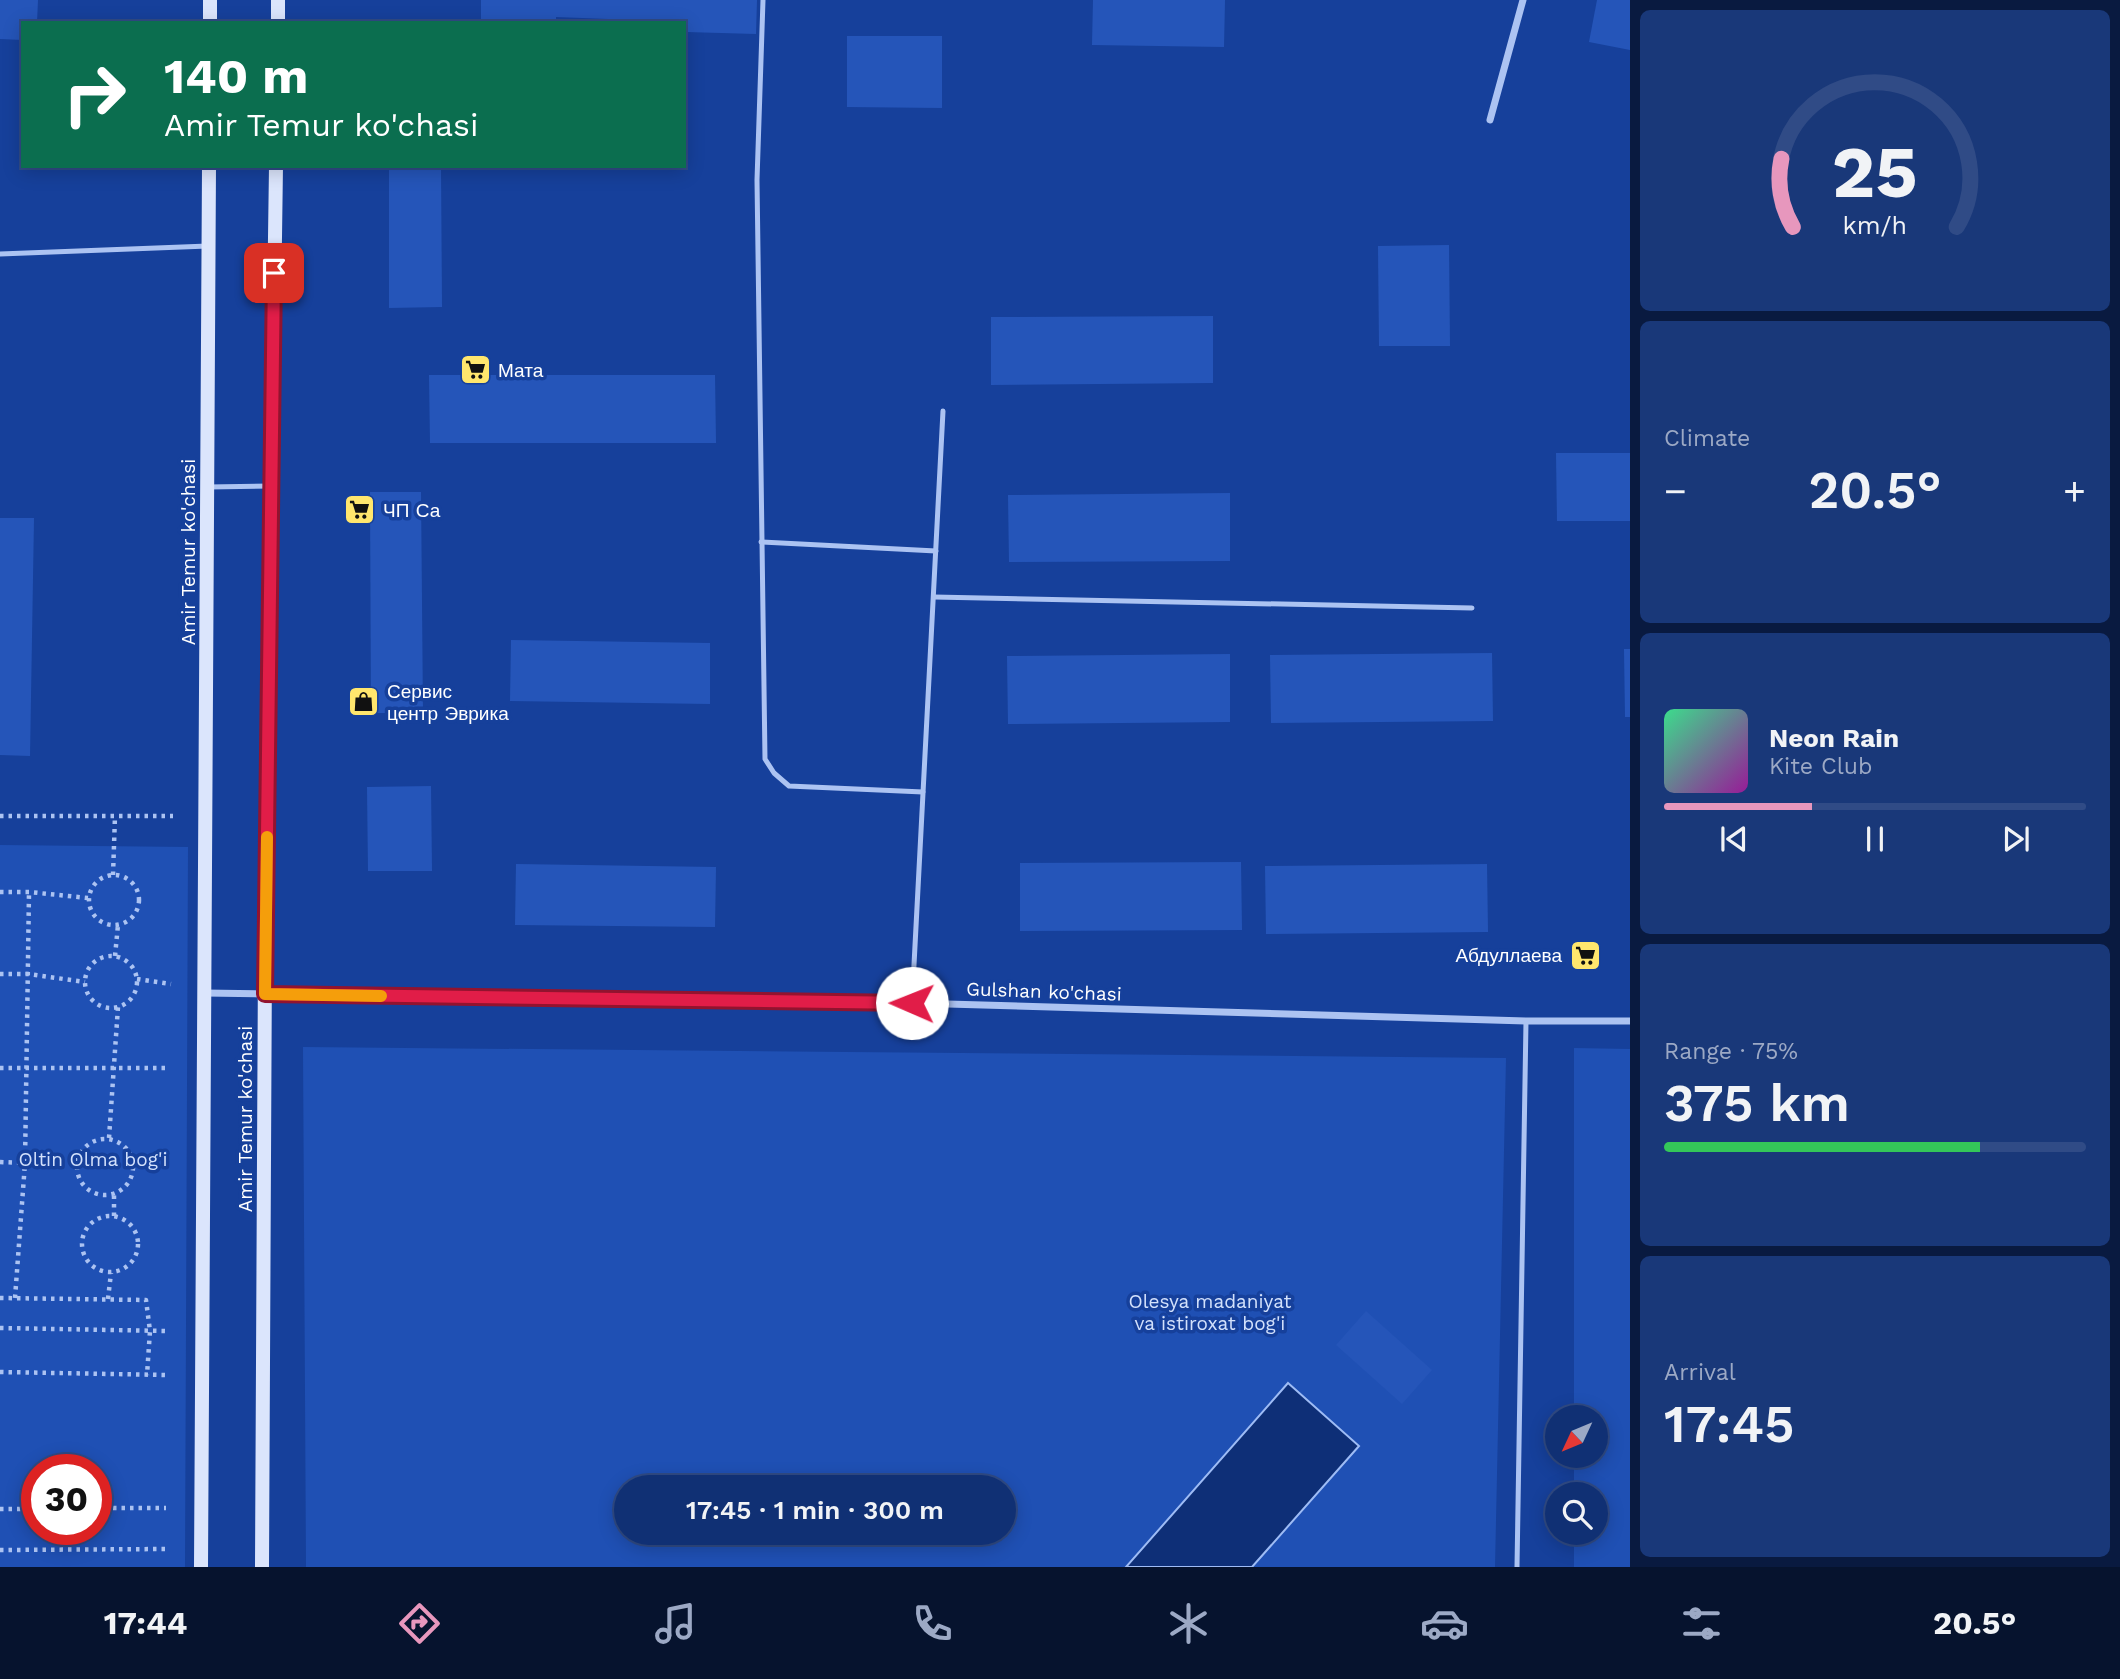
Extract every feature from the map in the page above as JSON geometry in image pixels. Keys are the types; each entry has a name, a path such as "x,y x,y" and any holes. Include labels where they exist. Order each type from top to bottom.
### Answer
{"main road":[{"path":"210,0 210,21"},
{"path":"278,0 278,21"},
{"name":"Amir Temur ko'chasi","path":"201,1567 209,168"},
{"name":"Amir Temur ko'chasi","path":"262,1567 265,994 276,168"}],"street":[{"path":"1490,120 1523,0"},
{"name":"Gulshan ko'chasi","path":"205,993 912,1003 1526,1021 1630,1021"}],"lane":[{"path":"763,0 757,180 765,759 774,773 789,786 923,792"},
{"path":"0,254 208,246"},
{"path":"912,1003 943,411"},
{"path":"208,487 271,486"},
{"path":"761,542 936,551"},
{"path":"934,597 1472,608"},
{"path":"1517,1567 1526,1021"}],"path":[{"path":"0,816 173,816"},
{"path":"113,875 115,816"},
{"path":"113,875 130,881 139,897 134,915 118,925 99,921 89,907 88,898 96,882 104,876 113,875"},
{"path":"0,892 88,898"},
{"path":"15,1298 25,1163 29,892"},
{"path":"116,956 118,925"},
{"path":"116,956 131,965 137,979 137,987 127,1003 109,1008 99,1005 88,994 85,982 92,964 100,958 116,956"},
{"path":"0,974 28,974 85,982"},
{"path":"137,979 171,984"},
{"path":"109,1138 118,1007"},
{"path":"0,1068 170,1068"},
{"path":"99,1139 118,1141 125,1146 134,1163 130,1181 124,1189 114,1194 103,1195 88,1190 82,1183 77,1167 82,1149 99,1139"},
{"path":"0,1162 25,1163"},
{"path":"114,1194 114,1216"},
{"path":"114,1216 130,1224 136,1231 138,1250 129,1266 111,1273 94,1268 87,1262 82,1244 88,1226 95,1220 114,1216"},
{"path":"108,1299 111,1273"},
{"path":"0,1298 146,1300 150,1331 147,1375"},
{"path":"0,1328 168,1331"},
{"path":"0,1372 168,1375"},
{"path":"112,1508 166,1508"},
{"path":"0,1509 21,1509"},
{"path":"0,1550 166,1549"}],"green space":[{"name":"Oltin Olma bog'i","path":"0,845 188,847 185,1567 0,1567"},
{"name":"Olesya madaniyat va istiroxat bog'i","path":"303,1047 1506,1058 1495,1567 306,1567"},
{"path":"1574,1048 1630,1049 1630,1567 1574,1567 1574,1545 1608,1545 1608,1482 1574,1482 1574,1468 1608,1468 1608,1405 1574,1405"}],"shaded area":[{"path":"1288,1383 1359,1446 1252,1567 1126,1567"}],"building":[{"path":"0,0 38,0 37,21 21,21 21,40 0,39"},
{"path":"481,0 757,0 756,34 686,32 686,21 556,17 556,21 481,21"},
{"path":"1093,0 1225,0 1224,47 1092,45"},
{"path":"1597,0 1630,0 1630,50 1589,42"},
{"path":"847,36 942,36 942,108 847,107"},
{"path":"389,168 441,168 442,307 389,308"},
{"path":"1449,245 1450,346 1379,346 1378,246"},
{"path":"1213,316 1213,383 991,385 991,317"},
{"path":"429,375 715,375 716,443 430,443"},
{"path":"1556,453 1630,453 1630,521 1557,521"},
{"path":"370,492 421,492 423,713 371,713"},
{"path":"1230,493 1230,561 1009,562 1008,495"},
{"path":"0,518 34,518 30,756 0,755"},
{"path":"511,640 710,643 710,704 510,701"},
{"path":"1624,649 1630,649 1630,717 1625,717"},
{"path":"1492,653 1493,721 1271,723 1270,655"},
{"path":"1230,654 1230,722 1008,724 1007,656"},
{"path":"431,786 432,871 368,871 367,787"},
{"path":"1241,862 1242,930 1020,931 1020,863"},
{"path":"516,864 716,867 715,927 515,925"},
{"path":"1487,864 1488,932 1266,934 1265,866"},
{"path":"1366,1311 1432,1370 1402,1404 1336,1345"}],"slow traffic":[{"path":"267,837 265,994 381,996"}],"place":[{"name":"Мата","path":"475,370"},
{"name":"ЧП Са","path":"360,510"},
{"name":"Сервис центр Эврика","path":"364,702"},
{"name":"Абдуллаева","path":"1585,955"}],"route":[{"path":"274,273 265,994 912,1003"}]}
